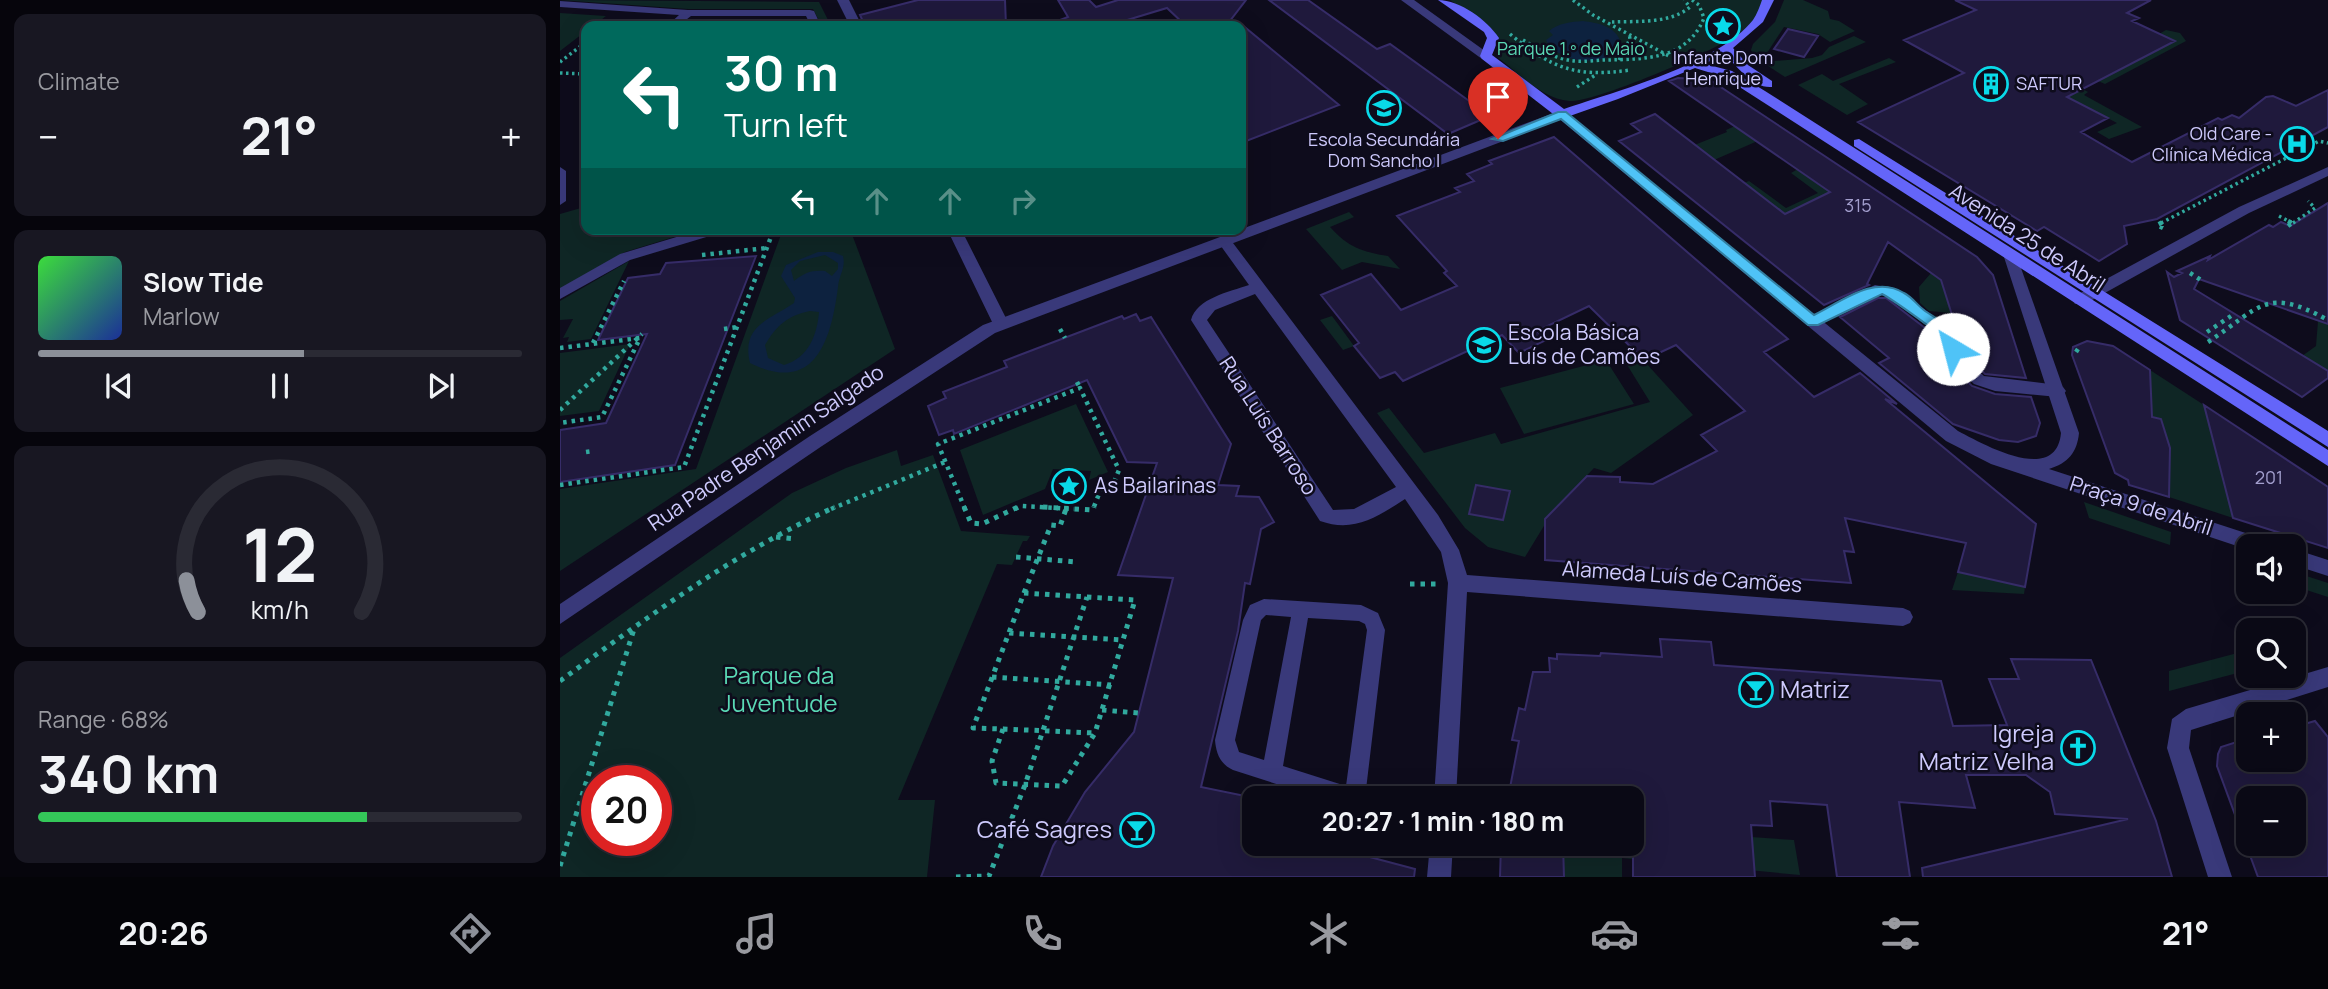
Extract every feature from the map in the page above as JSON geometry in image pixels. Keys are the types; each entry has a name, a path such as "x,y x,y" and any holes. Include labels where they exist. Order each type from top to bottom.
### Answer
{"main road":[{"path":"1444,0 1488,30 1493,38 1492,47 1486,56 1562,114 1696,65 1751,30 1760,19 1768,0"},
{"name":"Avenida 25 de Abril","path":"1726,48 1767,91"},
{"name":"Avenida 25 de Abril","path":"1696,65 1728,74 1767,91 2087,296 2328,459"},
{"name":"Avenida 25 de Abril","path":"1827,129 2010,254 2087,296 2328,440"}],"street":[{"path":"843,0 854,21"},
{"path":"1407,0 1486,56"},
{"name":"Rua Padre Benjamim Salgado","path":"1246,234 1562,114"},
{"name":"Praça 9 de Abril","path":"1562,114 1952,436 1975,450 2236,538"},
{"path":"2087,296 2244,210 2328,171"},
{"path":"957,235 1000,324"},
{"name":"Rua Padre Benjamim Salgado","path":"560,615 838,426 932,364 1000,324 1243,235"},
{"path":"1225,242 1431,520 1453,556 1458,583 1446,786"},
{"path":"2010,254 2070,433 2070,445 2065,454 2053,462 2021,466"},
{"name":"Rua Luís Barroso","path":"1258,287 1209,306 1203,310 1199,320 1327,516 1339,520 1353,517 1408,489"},
{"path":"2306,561 2328,568"},
{"name":"Alameda Luís de Camões","path":"1458,583 1903,617"},
{"path":"2220,877 2188,782 2177,737 2180,726 2186,719 2328,677"},
{"path":"1439,877 1441,856"}],"lane":[{"path":"560,4 688,13 810,12 814,21"},
{"path":"678,21 688,13"},
{"path":"560,171 560,201"},
{"path":"560,294 625,257 698,235"},
{"path":"1813,322 1875,290 1892,292 1947,333 1956,358 1979,380 1994,385 2058,391"},
{"path":"1316,786 1233,760 1226,751 1225,740 1252,620 1256,611 1264,607 1361,613 1372,619 1376,631 1355,786"},
{"path":"1272,772 1301,609"}],"path":[{"path":"1573,0 1592,15 1611,22 1676,60 1666,62"},
{"path":"1611,22 1672,17 1690,8 1684,0"},
{"path":"1523,40 1546,53 1570,61 1669,55 1699,30 1704,18 1699,5 1692,0"},
{"path":"1505,30 1537,57 1578,72 1597,74 1640,68"},
{"path":"1618,60 1629,39 1629,32"},
{"path":"560,62 581,46"},
{"path":"560,73 581,74"},
{"path":"2163,228 2157,225 2183,208 2319,141 2328,143"},
{"path":"2293,153 2300,157"},
{"path":"2268,165 2275,169"},
{"path":"2238,181 2247,186"},
{"path":"2279,216 2290,225 2315,208 2313,204"},
{"path":"560,485 684,467 772,235"},
{"path":"696,256 767,248"},
{"path":"717,261 721,253"},
{"path":"2190,273 2201,280 2199,281"},
{"path":"593,343 627,274"},
{"path":"2231,316 2209,333 2217,337 2265,301 2285,300 2326,319"},
{"path":"724,328 737,327"},
{"path":"1060,329 1065,338"},
{"path":"560,348 641,336"},
{"path":"560,410 641,336"},
{"path":"599,425 641,336"},
{"path":"1077,382 1080,388 1118,470 1114,482 1101,489 1093,510 1021,506 982,524 971,523 938,444 1080,388"},
{"path":"560,423 602,417"},
{"path":"586,452 593,451"},
{"path":"560,681 635,628 775,537 853,500 945,462"},
{"path":"1066,509 1060,526 1051,526 973,728 1095,733"},
{"path":"775,537 796,539"},
{"path":"1016,557 1077,562"},
{"path":"1003,729 992,761 996,783 1062,786 1095,733 1135,600 1024,593"},
{"path":"956,877 989,876 1025,785 1087,597"},
{"path":"560,866 635,628"},
{"path":"1009,633 1124,640"},
{"path":"992,677 1111,685"},
{"path":"1102,710 1138,713"}],"green space":[{"path":"560,0 819,2 828,21 819,21 813,9 688,9"},
{"name":"Parque 1.º de Maio","path":"1450,0 1763,0 1755,19 1747,28 1714,48 1631,84 1569,101 1539,90 1496,56 1499,43 1492,29"},
{"path":"1784,0 1803,0 1828,11 1830,19 1855,31 1830,42 1818,34 1784,27 1767,53 1754,56 1751,50 1753,44 1775,22"},
{"path":"560,13 606,16 600,21 581,21 581,35 560,51"},
{"path":"1935,27 2073,84 2088,92 2084,95 2142,127 2109,139 2097,132 2117,123"},
{"path":"2166,30 2180,33 2186,41 2105,84 2098,81 2174,41 2159,34"},
{"path":"1854,36 1866,42 1785,77 1762,62 1812,58"},
{"path":"1889,58 1896,62 1839,84 1868,104 1847,115 1798,85 1822,74 1833,81"},
{"path":"1762,114 1785,129 1665,178 1647,164 1727,132 1726,130"},
{"path":"1798,169 1830,192 1777,218 1743,239 1722,224 1769,202 1744,183 1749,181 1786,208 1818,193 1791,173"},
{"path":"581,208 581,235 680,235 625,252 560,289 560,214"},
{"path":"1349,212 1354,217 1330,227 1356,247 1388,256 1400,269 1362,262 1342,270 1306,229"},
{"path":"781,235 852,235 895,349 560,571 560,489 696,469"},
{"path":"629,261 591,339 567,342 569,337 563,338 573,319 560,320 560,301"},
{"path":"1931,273 1941,280 1951,313 1929,311 1920,303 1919,287"},
{"path":"1332,316 1354,346 1343,350 1320,320"},
{"path":"2318,321 2328,324 2328,371 2302,356 2316,346"},
{"path":"630,344 599,411 560,416 560,353"},
{"path":"1636,352 1693,415 1611,473 1594,468 1553,511 1525,557 1488,547 1465,528 1377,413 1389,408 1424,453 1495,433 1501,444 1650,402 1621,355"},
{"path":"1606,360 1634,404 1524,434 1500,388"},
{"path":"2150,370 2204,405 2233,518 2169,497 2170,448 2161,419 2152,417"},
{"path":"1076,404 1108,472 1089,480 1091,471 1053,469 1045,489 983,515 960,450"},
{"name":"Parque da Juventude","path":"897,450 901,466 933,455 961,531 1030,536 1027,541 1023,541 1012,565 997,564 898,800 935,800 927,877 560,877 560,658 792,493 846,468"},
{"path":"2084,502 2171,532 2170,545 2089,518"},
{"path":"1958,572 2025,587 2024,594 1952,590"},
{"path":"2306,576 2328,583 2328,597 2306,590"},
{"path":"2236,653 2236,673 2169,691 2169,671"},
{"path":"1644,822 1751,829 1751,837 1794,840 1800,875 1622,858 1622,877 1563,877 1563,856 1644,856"}],"water":[{"path":"1583,21 1611,29 1621,43 1615,52 1596,60 1572,59 1552,48 1546,40 1553,35 1549,31 1557,26"},
{"path":"818,252 833,252 843,256 844,260 835,307 824,343 816,357 805,367 790,372 772,371 750,363 748,350 753,332 794,303 795,298 781,276 786,265","holes":["825,255 838,263 838,269 832,276 825,271 816,271 794,281 791,270 800,261","810,311 819,312 816,329 805,351 784,365 768,358 765,345 778,327 789,319"]}],"building":[{"path":"918,0 1005,0 1006,21 863,21 860,15"},
{"path":"1058,0 1089,0 1096,7 1118,0 1246,0 1230,21 1181,21 1167,8 1124,21 1057,21 1068,17"},
{"path":"1269,0 1308,0 1377,49 1390,44 1490,116 1448,134"},
{"path":"1955,0 2151,0 2127,13 2139,18 2132,21 2175,41 2067,97 2108,118 2081,132 2132,162 2218,118 2222,120 2232,115 2239,118 2266,97 2273,96 2296,106 2328,90 2328,127 2157,219 2124,226 2127,244 2099,261 2044,227 2037,231 1858,122 1964,73 1904,40 1976,10"},
{"path":"1246,28 1339,105 1246,141"},
{"path":"1788,29 1818,36 1804,57 1774,49"},
{"path":"1678,78 1710,80 1977,257 1993,275 2026,378 1985,374 1964,353 1941,280 1888,242 1867,284 1869,285 1824,305 1619,141 1641,132 1631,124 1655,114 1785,214 1830,192 1669,81"},
{"path":"1554,137 1788,339 1764,352 1814,397 1860,373 1897,404 1885,399 2036,524 2025,587 1958,572 1966,543 1845,518 1854,552 1844,551 1851,583 1545,560 1545,519 1587,476 1620,477 1620,482 1653,484 1717,451 1701,435 1745,411 1676,345 1644,360 1589,306 1537,331 1546,340 1519,353 1502,335 1403,381 1395,372 1380,378 1354,346 1359,343 1321,295 1371,274 1401,310 1457,286 1444,273 1447,271 1397,216 1460,192 1455,188 1474,181 1467,174 1492,164 1489,161"},
{"path":"2328,203 2328,324 2199,279 2194,289 2328,371 2328,378 2302,397 2180,320 2167,272 2174,277 2182,273 2177,271 2210,256 2208,260 2269,225 2273,227 2281,222 2290,226"},
{"path":"756,256 675,465 560,482 560,430 606,423 647,334 598,340 628,278 660,274 666,263"},
{"path":"1878,298 1886,298 1938,338 1949,364 1972,386 1995,394 2031,397 2040,423 2036,436 2018,442 1999,440 1953,424 1879,363 1889,358 1840,317"},
{"path":"1136,314 1140,321 1151,317 1231,444 1218,485 1239,486 1236,496 1259,497 1274,522 1261,529 1250,584 1245,583 1238,631 1201,787 1242,795 1242,856 1366,856 1415,869 1414,877 1041,877 1053,846 1085,792 1134,732 1173,578 1118,575 1157,463 1127,462 1087,380 954,434 953,430 939,435 928,406 946,398 943,392 1007,367 1004,361 1122,316 1124,319"},
{"path":"2087,341 2113,346 2150,370 2152,417 2161,419 2170,448 2169,497 2129,485 2128,480 2115,473 2072,355 2073,347"},
{"path":"2204,405 2328,487 2328,548 2306,541 2306,534 2284,534 2233,518"},
{"path":"1476,485 1510,491 1503,520 1469,514"},
{"path":"1660,639 1711,642 1714,665 1941,681 1953,726 2007,725 1989,679 2019,679 2011,659 2091,660 2156,821 2172,877 1923,877 1922,868 2128,819 2055,814 2050,792 2026,775 1966,775 1975,808 1899,802 1910,877 1837,877 1827,805 1770,801 1772,826 1751,825 1755,877 1633,877 1633,856 1644,856 1644,786 1510,786 1519,741 1512,740 1519,708 1525,710 1533,672 1550,672 1549,658 1557,659 1557,654 1600,656 1601,653 1662,657"},
{"path":"2315,721 2328,737 2328,877 2258,877 2250,856 2306,856 2306,786 2236,786 2236,817 2217,766 2221,747 2236,742 2236,772 2306,772 2306,724"},
{"path":"1501,856 1563,856 1564,877 1500,877"}],"place":[{"name":"Infante Dom Henrique","path":"1723,26"},
{"name":"SAFTUR","path":"1991,84"},
{"name":"Escola Secundária Dom Sancho I","path":"1384,108"},
{"name":"Old Care - Clínica Médica","path":"2297,144"},
{"name":"Escola Básica Luís de Camões","path":"1484,345"},
{"name":"As Bailarinas","path":"1069,486"},
{"name":"Matriz","path":"1756,690"},
{"name":"Igreja Matriz Velha","path":"2078,748"},
{"name":"Café Sagres","path":"1137,830"}],"route":[{"path":"1498,139 1562,114 1813,322 1875,290 1883,289 1900,296 1913,310 1947,333 1953,349"}]}
